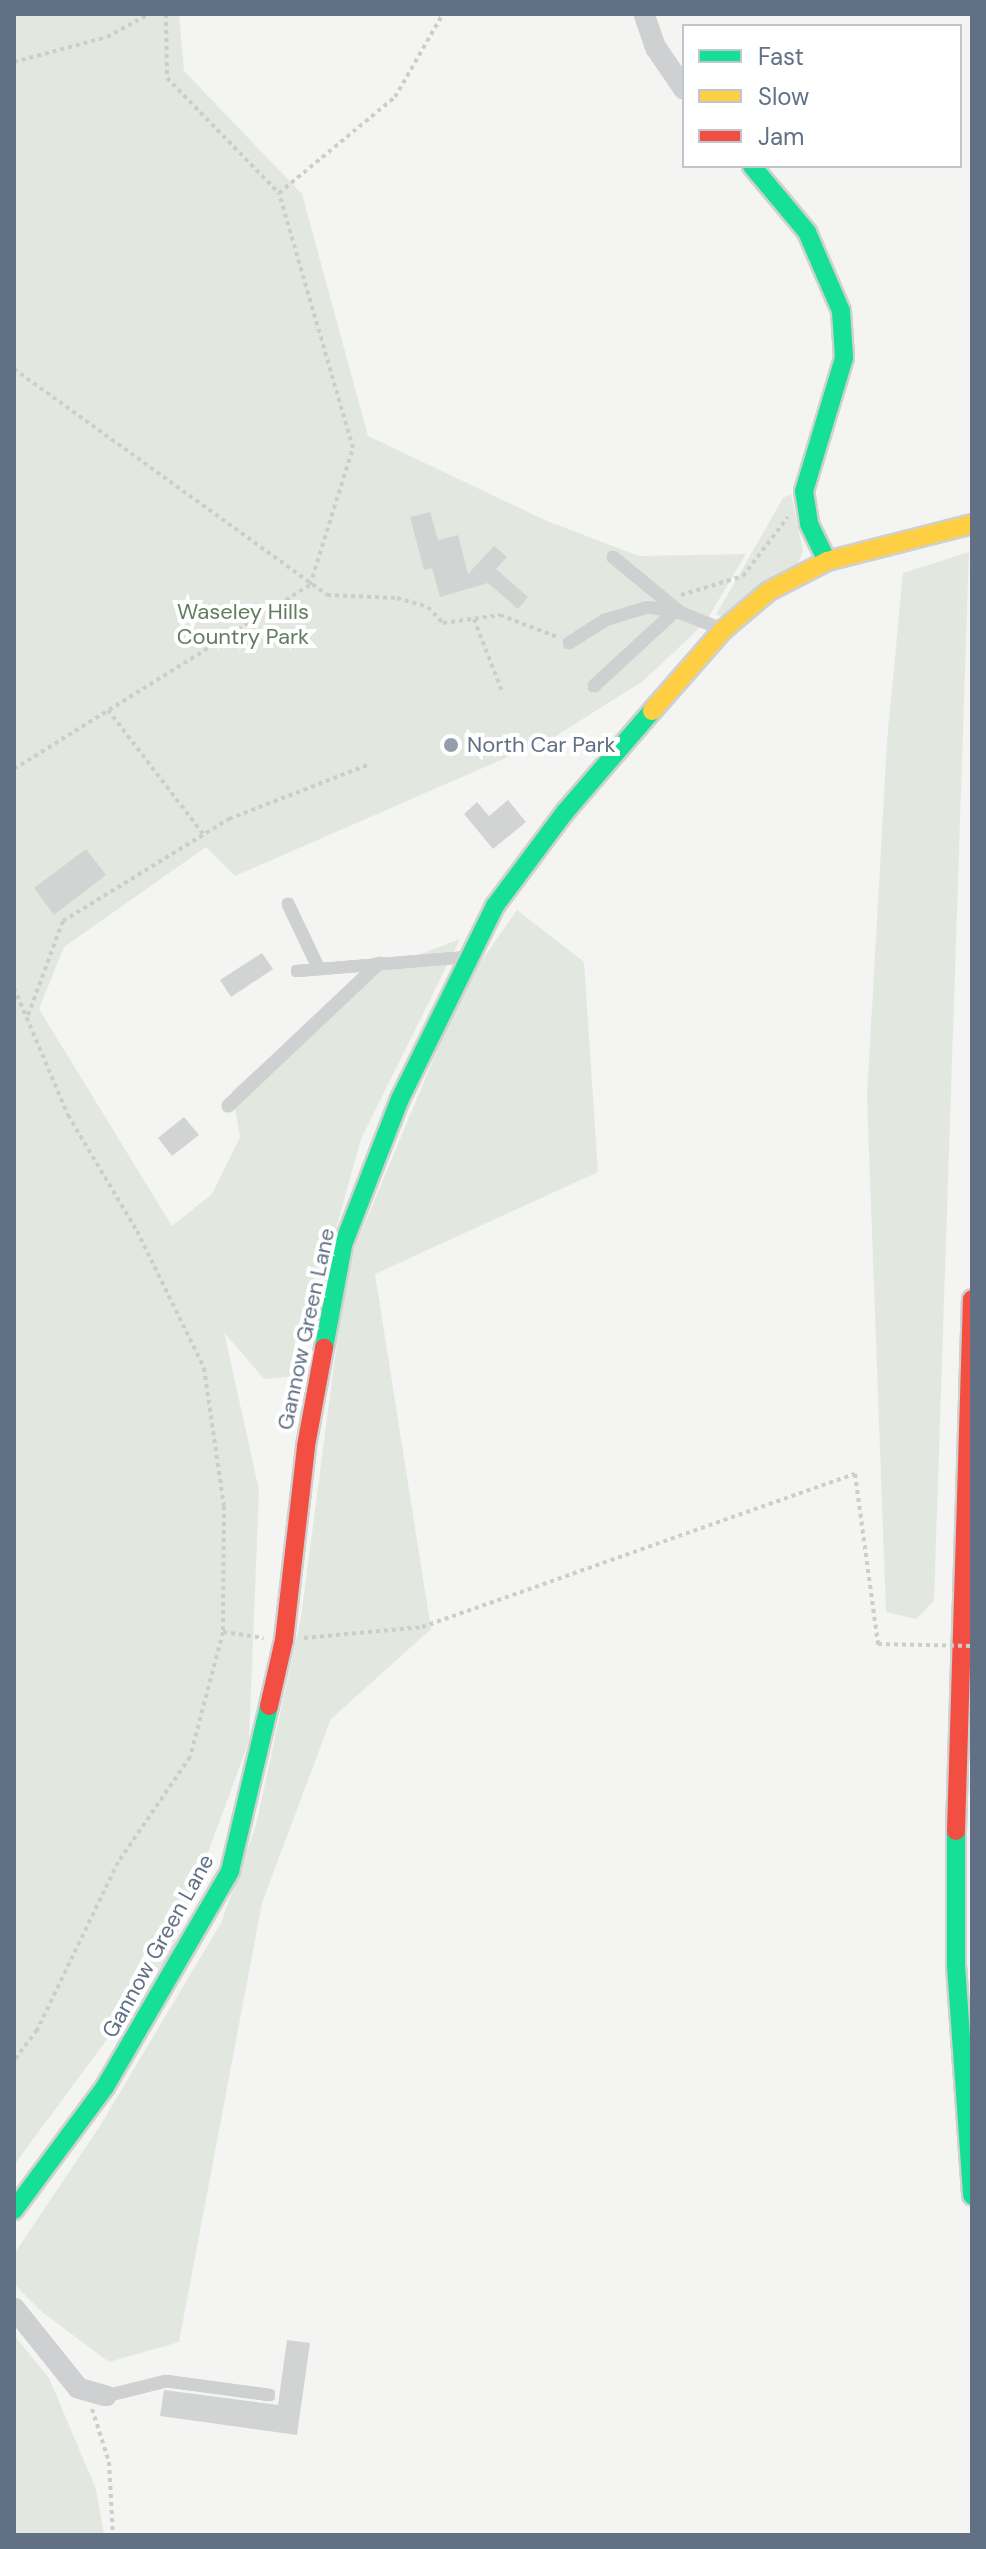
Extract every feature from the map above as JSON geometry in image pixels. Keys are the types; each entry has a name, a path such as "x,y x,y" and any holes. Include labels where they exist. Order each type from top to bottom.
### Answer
{"main road":[{"path":"754,168 807,232 841,311 844,358 804,491 809,524 827,561"},
{"name":"Gannow Green Lane","path":"14,2210 35,2188 105,2087 230,1871 284,1640 306,1446 343,1245 400,1099 467,957 495,906 565,812 723,630 769,591 827,561 970,525"},
{"path":"972,1299 956,1816 956,1965 972,2195"}],"street":[{"path":"644,14 656,48 682,86"},
{"path":"14,2308 78,2388 106,2396"}],"lane":[{"path":"613,557 666,600 676,614"},
{"path":"569,643 605,620 648,607 723,630"},
{"path":"594,686 676,614"},
{"path":"288,904 319,969"},
{"path":"297,971 467,957"},
{"path":"228,1106 379,963"},
{"path":"106,2396 166,2381 269,2395"}],"path":[{"path":"14,62 107,37 149,14"},
{"path":"14,769 310,585 353,448 279,193 167,78 166,14"},
{"path":"279,193 395,97 443,14"},
{"path":"14,369 310,585 337,597 397,598 428,607 443,623 500,615 525,621 569,643"},
{"path":"666,600 743,576 804,491"},
{"path":"474,619 503,694"},
{"path":"108,710 204,835"},
{"path":"27,1018 63,921 229,819 370,764"},
{"path":"14,988 68,1115 137,1231 204,1368 224,1506 223,1632 190,1757 118,1862 37,2030 14,2060"},
{"path":"223,1632 284,1640 422,1627 855,1474 878,1644 972,1646"},
{"path":"78,2388 94,2412 109,2462 113,2535"}],"green space":[{"name":"Waseley Hills Country Park","path":"14,14 179,14 184,71 302,194 368,436 547,521 639,556 746,554 705,623 643,681 556,736 235,876 206,847 64,947 39,1009 172,1226 212,1194 240,1137 232,1091 359,978 460,939 361,1139 295,1376 264,1379 224,1332 259,1490 249,1741 171,1953 14,2165"},
{"path":"791,494 803,551 797,566 732,617 716,615 783,498"},
{"path":"969,552 934,1601 916,1619 886,1612 867,1097 887,741 903,573"},
{"path":"517,910 584,962 598,1172 375,1274 431,1629 331,1719 262,1903 179,2342 109,2362 42,2312 14,2284 14,2254 100,2126 221,1923 256,1825 301,1617 347,1266 464,986"},
{"path":"14,2335 49,2378 96,2489 104,2535 14,2535"}],"building":[{"path":"430,512 438,540 458,535 468,574 494,546 507,557 496,569 528,597 518,609 488,583 440,597 432,568 424,570 410,517"},
{"path":"508,800 526,822 493,849 464,814 477,802 489,816"},
{"path":"86,849 106,875 54,915 34,888"},
{"path":"262,953 273,969 231,997 220,980"},
{"path":"184,1117 199,1135 172,1156 158,1138"},
{"path":"287,2340 310,2343 297,2435 160,2416 164,2390 278,2405"}],"traffic: fast":[{"path":"754,168 807,232 841,311 844,358 804,491 809,524 827,561"},
{"path":"324,1348 343,1245 400,1099 495,906 565,812 652,711"},
{"path":"14,2210 105,2087 230,1871 269,1706"},
{"path":"956,1831 956,1965 972,2195"}],"traffic: slow":[{"path":"652,711 723,630 769,591 827,561 972,524"}],"traffic: jam":[{"path":"956,1831 972,1299"},
{"path":"269,1706 284,1640 306,1446 324,1348"}],"place":[{"name":"North Car Park","path":"451,745"}]}
